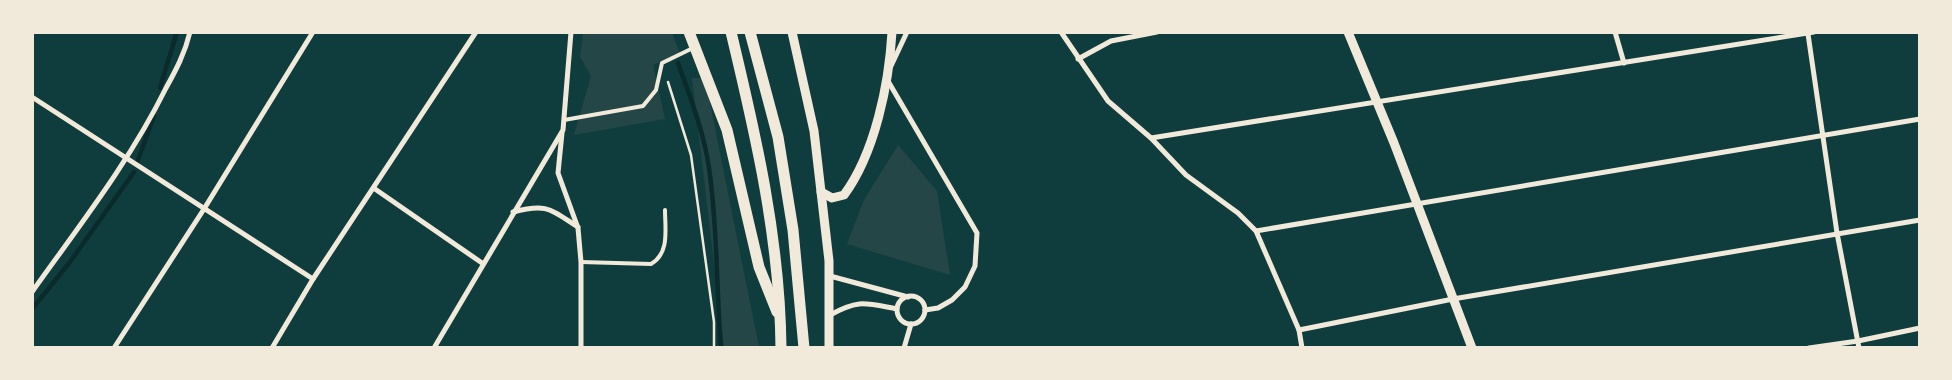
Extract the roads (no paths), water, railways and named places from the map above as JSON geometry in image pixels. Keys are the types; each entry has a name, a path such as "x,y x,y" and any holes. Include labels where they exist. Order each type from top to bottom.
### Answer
{"main road":[{"path":"689,32 727,130 759,267 781,322"},
{"path":"731,32 758,143 777,270 781,348"},
{"path":"750,32 778,137 793,230 804,348"}],"street":[{"path":"32,292 126,160 150,121 185,51 190,32"},
{"path":"114,348 204,209 313,32"},
{"path":"272,348 313,280 375,189 476,32"},
{"path":"571,32 558,173 578,228 581,262 581,348"},
{"path":"792,32 814,131 830,276 829,348"},
{"path":"821,192 832,198 844,194 852,183 864,158 888,81 892,32"},
{"path":"890,69 907,32"},
{"path":"1061,32 1108,101 1151,138 1186,175 1238,213 1256,231 1299,330 1302,348"},
{"path":"1078,59 1111,41 1157,32"},
{"path":"1348,32 1418,205 1472,348"},
{"path":"1615,32 1624,63"},
{"path":"1151,138 1377,104 1811,33 1838,233 1859,348"},
{"path":"888,81 977,233 975,266 965,286 952,300 938,308 925,310"},
{"path":"32,97 313,280"},
{"path":"1256,231 1920,119"},
{"path":"434,348 482,263 563,130"},
{"path":"375,189 482,263"},
{"path":"513,212 535,206 553,211 578,228"},
{"path":"1299,330 1453,299 1920,220"},
{"path":"830,276 918,298 925,310"},
{"path":"909,297 901,301 897,309 899,318 911,324 918,322 925,310"},
{"path":"830,315 851,304 871,304 897,309"},
{"path":"904,348 911,324"},
{"path":"1809,348 1858,341 1920,328"}],"lane":[{"path":"563,120 643,106 656,90 662,63 695,48"},
{"path":"581,262 651,264 660,259 665,247 665,210"}],"waterway":[{"path":"160,88 177,32"},
{"path":"678,63 700,128 709,168 714,213 721,348"},
{"path":"137,163 154,116"},
{"path":"32,309 70,262 134,172"}]}
